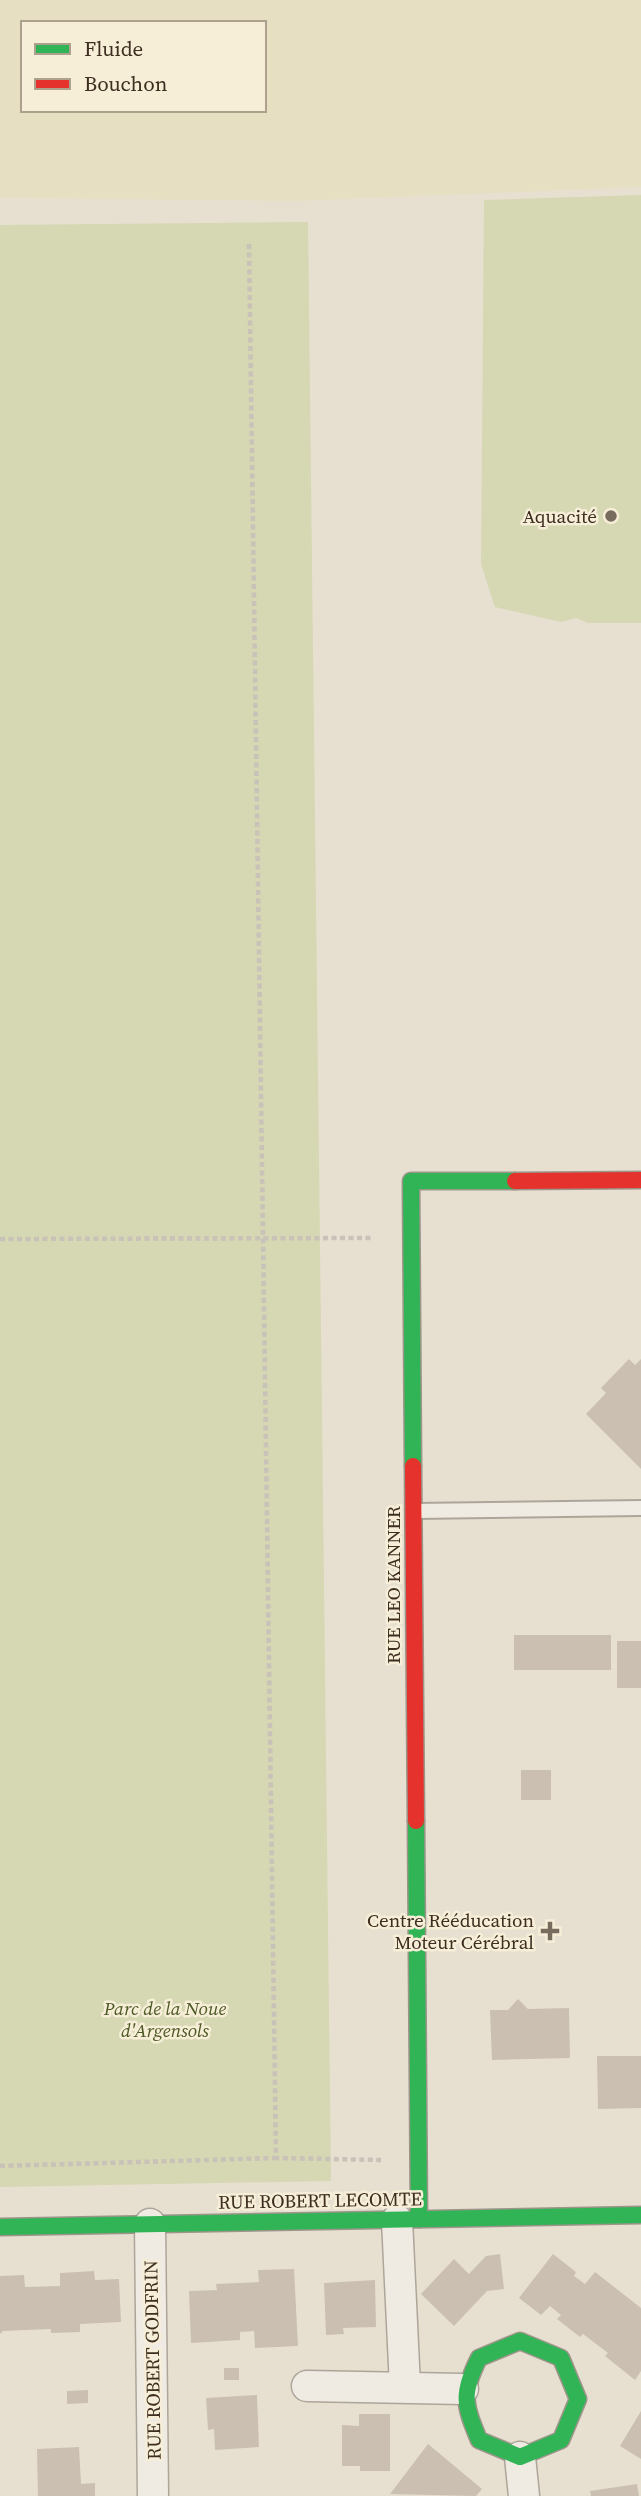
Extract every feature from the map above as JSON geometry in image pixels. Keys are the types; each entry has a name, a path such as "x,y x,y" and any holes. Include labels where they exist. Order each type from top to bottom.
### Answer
{"street":[{"name":"RUE LEO KANNER","path":"408,2219 418,2160 411,1181 641,1180"},
{"name":"RUE ROBERT LECOMTE","path":"0,2227 641,2216"},
{"path":"405,2386 408,2219"},
{"name":"RUE ROBERT GODFRIN","path":"150,2224 153,2496"},
{"path":"520,2341 561,2358 578,2399 561,2440 520,2457 479,2440 462,2399 463,2389 479,2358 520,2341"},
{"path":"307,2386 463,2389"},
{"path":"520,2457 524,2496"}],"lane":[{"path":"413,1511 641,1508"}],"path":[{"path":"248,244 276,2158"},
{"path":"0,1239 411,1238"},
{"path":"0,2166 276,2158 418,2160"}],"shaded area":[{"path":"0,0 641,0 641,187 299,201 0,198"}],"green space":[{"path":"641,195 641,623 588,623 576,618 561,622 495,607 481,564 484,200"},
{"name":"Parc de la Noue d'Argensols","path":"308,222 331,2181 0,2187 0,225"}],"building":[{"path":"629,1359 635,1365 641,1359 641,1469 586,1414 606,1393 601,1388"},
{"path":"514,1635 611,1635 611,1670 514,1670"},
{"path":"617,1641 641,1641 641,1688 617,1688"},
{"path":"521,1770 551,1770 551,1800 521,1800"},
{"path":"518,1999 528,2009 569,2008 570,2058 492,2060 490,2010 508,2010"},
{"path":"597,2056 641,2056 641,2108 598,2109"},
{"path":"500,2254 504,2289 487,2291 454,2326 421,2294 454,2259 469,2274 486,2256"},
{"path":"553,2254 576,2272 574,2276 585,2284 595,2272 641,2308 641,2371 635,2380 605,2356 608,2353 583,2334 580,2337 557,2319 561,2315 550,2306 541,2315 519,2298"},
{"path":"294,2269 298,2346 255,2348 254,2331 240,2332 240,2340 191,2343 189,2291 217,2290 216,2284 259,2282 258,2270"},
{"path":"94,2271 95,2280 119,2279 121,2322 80,2324 80,2332 51,2333 51,2329 3,2331 0,2334 0,2276 24,2275 25,2287 60,2286 60,2273"},
{"path":"375,2280 376,2327 343,2328 344,2334 326,2335 324,2283"},
{"path":"224,2368 239,2368 239,2380 224,2380"},
{"path":"88,2390 88,2403 67,2404 67,2391"},
{"path":"257,2395 259,2447 215,2450 214,2429 208,2430 206,2398"},
{"path":"641,2411 641,2459 620,2446"},
{"path":"359,2414 390,2414 390,2471 360,2471 360,2466 342,2466 342,2425 359,2426"},
{"path":"428,2444 482,2489 476,2496 390,2494"},
{"path":"79,2447 81,2484 95,2483 95,2496 38,2496 37,2449"},
{"path":"637,2484 639,2496 591,2496 590,2491"}],"traffic: fast":[{"path":"413,1466 411,1181 515,1181"},
{"path":"416,1821 419,2219"},
{"path":"0,2227 641,2215"},
{"path":"520,2341 561,2358 578,2399 561,2440 520,2457 479,2440 470,2417 467,2399 469,2381 479,2358 520,2341"}],"traffic: jam":[{"path":"515,1181 641,1180"},
{"path":"413,1466 416,1821"}],"place":[{"name":"Aquacité","path":"611,516"},
{"name":"Centre Rééducation Moteur Cérébral","path":"550,1931"}]}
